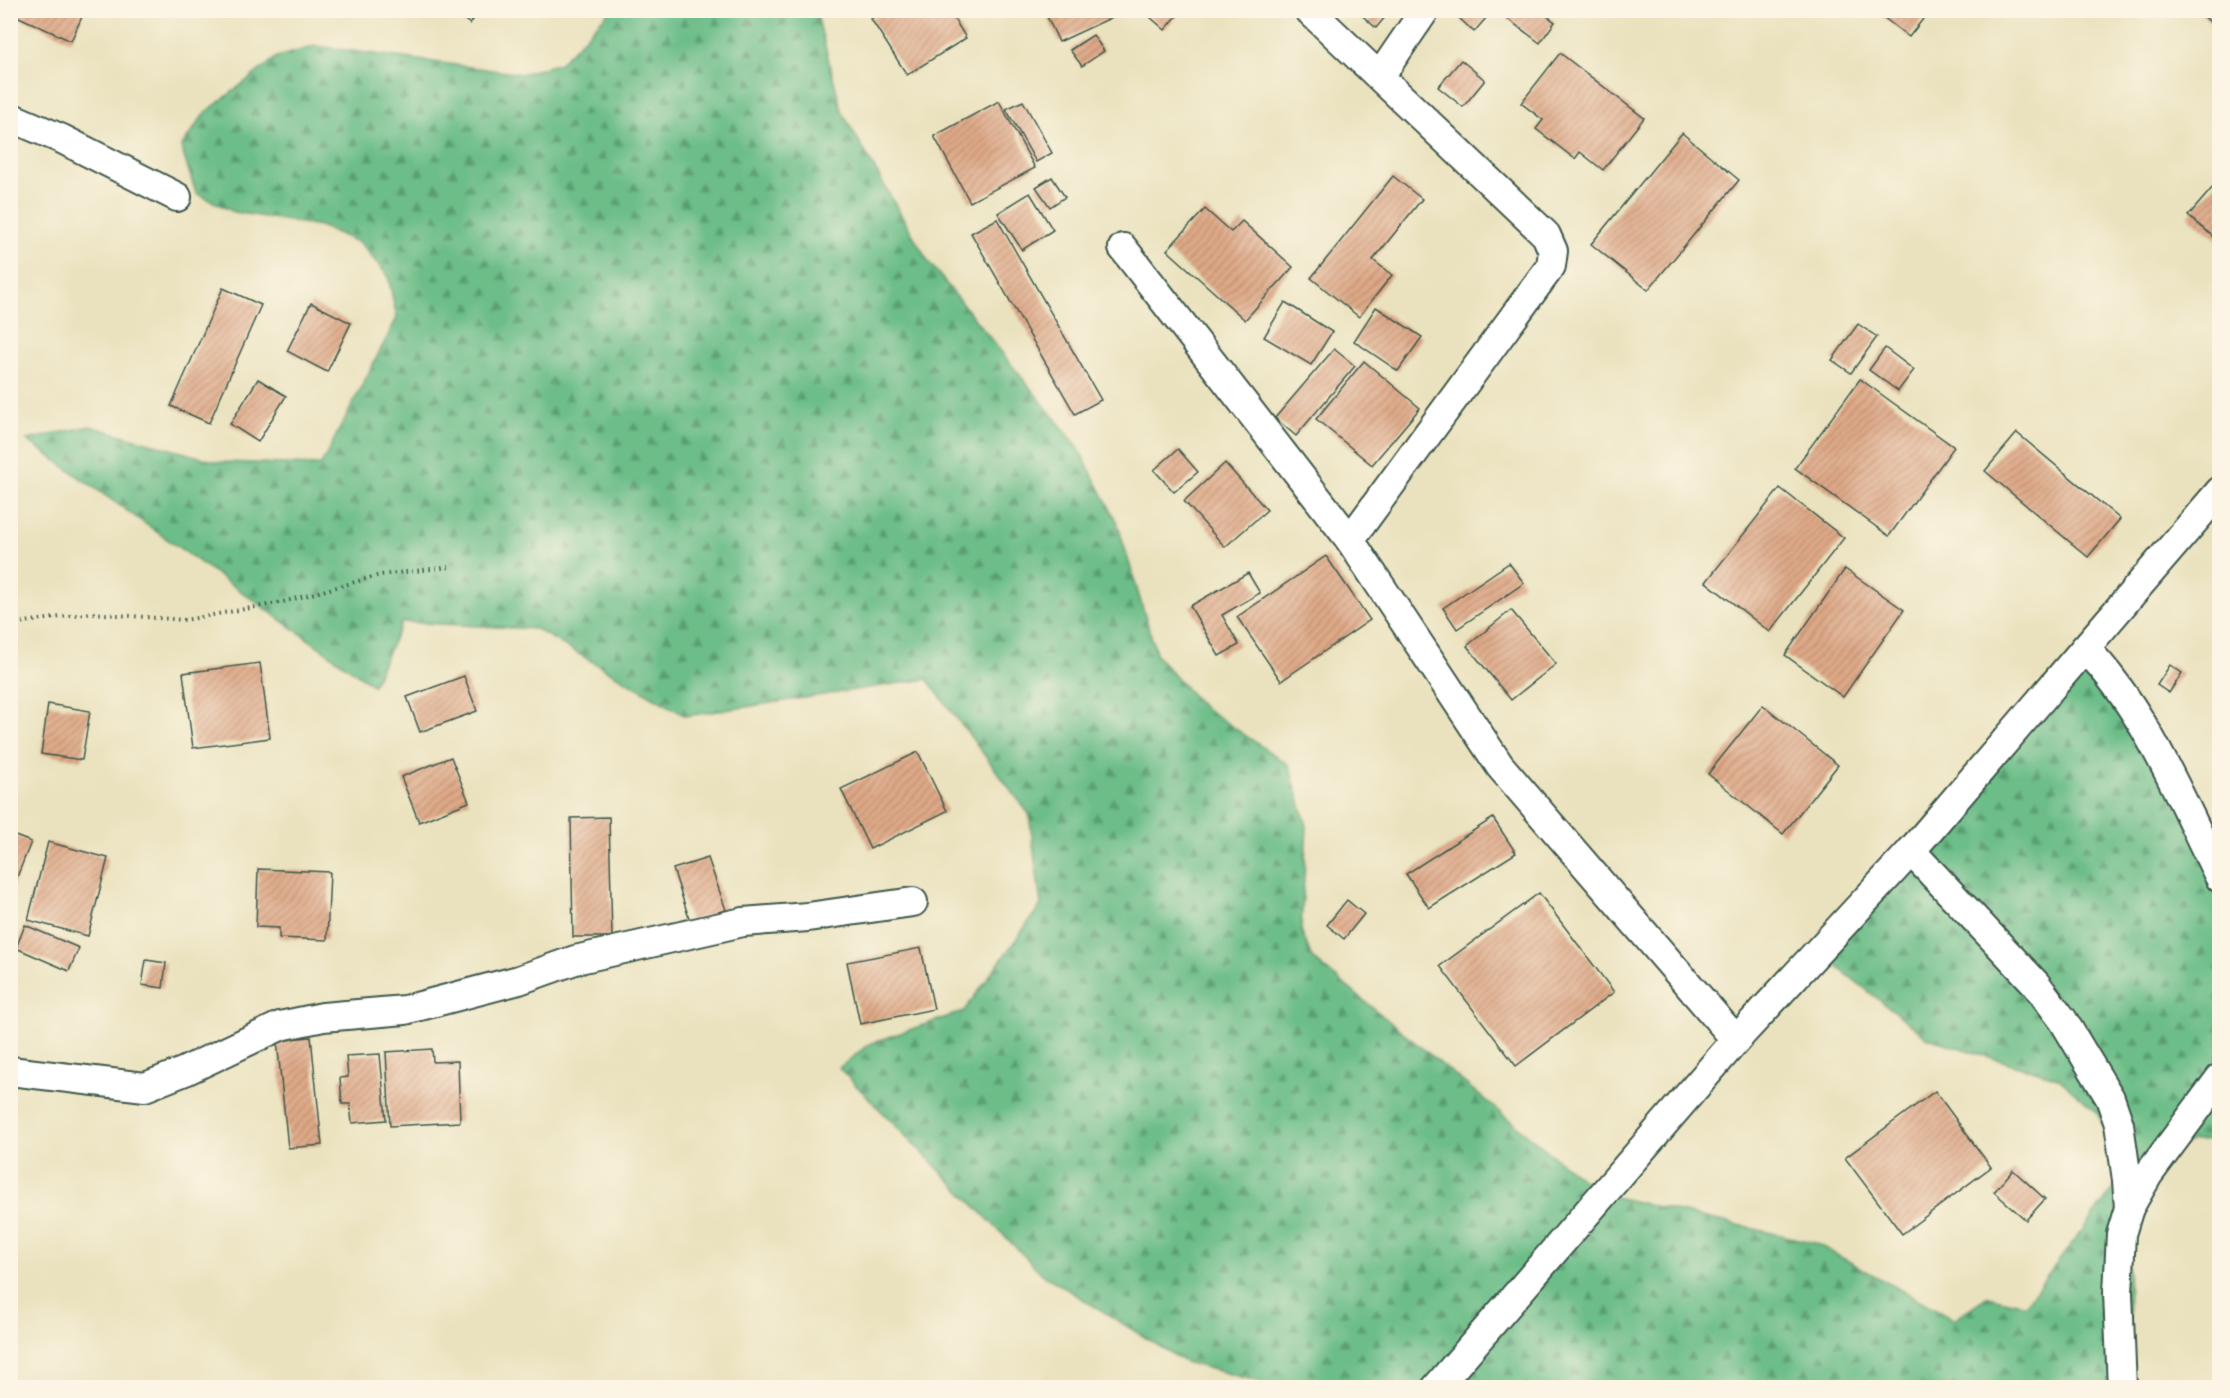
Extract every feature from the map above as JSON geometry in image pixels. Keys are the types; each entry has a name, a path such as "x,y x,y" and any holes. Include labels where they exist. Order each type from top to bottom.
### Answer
{"street":[{"path":"1309,10 1546,235 1552,251 1551,266 1350,540"},
{"path":"1380,76 1425,10"},
{"path":"10,117 62,139 177,197"},
{"path":"1123,248 1350,540 1500,766 1736,1040"},
{"path":"1436,1388 1736,1040 1911,851 2220,491"},
{"path":"2085,648 2125,698 2172,777 2220,878"},
{"path":"1911,851 2036,984 2063,1020 2110,1098 2119,1124 2127,1180 2128,1208"},
{"path":"10,1071 145,1087 185,1071 280,1026 323,1017 405,1010 519,980 575,960 743,922 808,917 913,902"},
{"path":"2122,1388 2118,1293 2121,1234 2128,1208 2148,1175 2220,1078"}],"path":[{"path":"10,624 91,613 185,620 283,602 380,575 449,567"}],"green space":[{"path":"610,11 816,11 842,112 928,261 1077,446 1117,522 1157,656 1202,706 1289,765 1307,826 1301,930 1312,958 1579,1177 1606,1195 1815,1243 1954,1319 1988,1296 2025,1305 2128,1170 2095,1110 2058,1078 1928,1038 1817,951 2086,641 2219,875 2219,1140 2192,1141 2170,1152 2128,1224 2129,1387 1283,1388 1185,1362 1042,1274 839,1068 869,1044 964,1011 1041,905 1029,814 927,679 686,716 536,629 402,622 373,685 27,440 90,426 217,462 321,465 397,318 388,276 360,243 320,226 234,212 196,193 181,147 205,113 277,57 316,46 522,74 560,63"}],"building":[{"path":"10,10 85,10 71,41 10,13"},
{"path":"452,10 480,10 470,24"},
{"path":"488,10 509,10 510,11 489,16"},
{"path":"884,10 949,10 966,38 907,75 871,19"},
{"path":"1044,10 1110,10 1113,17 1059,42"},
{"path":"1142,10 1182,10 1165,30"},
{"path":"1356,10 1391,10 1376,28"},
{"path":"1464,10 1493,10 1474,32 1458,17"},
{"path":"1509,10 1539,10 1555,22 1540,43 1505,17"},
{"path":"1874,10 1930,10 1909,37"},
{"path":"2197,10 2220,10 2220,31"},
{"path":"1093,35 1104,51 1082,66 1070,50"},
{"path":"1560,53 1644,118 1603,170 1580,152 1575,159 1536,129 1543,120 1521,103"},
{"path":"1461,60 1485,80 1463,107 1438,87"},
{"path":"999,101 1035,168 970,202 934,136"},
{"path":"1023,101 1052,153 1036,162 1006,109"},
{"path":"1682,133 1739,180 1648,290 1591,244"},
{"path":"1393,176 1422,199 1373,260 1392,275 1359,317 1311,278"},
{"path":"1052,177 1065,197 1050,207 1036,187"},
{"path":"2220,179 2220,242 2188,216"},
{"path":"1030,193 1053,230 1022,250 998,213"},
{"path":"1205,209 1231,232 1242,221 1293,267 1245,320 1167,250"},
{"path":"997,219 1101,400 1075,414 971,233"},
{"path":"223,288 261,305 209,423 171,406"},
{"path":"1285,302 1332,332 1311,365 1264,337"},
{"path":"311,303 351,323 327,372 287,351"},
{"path":"1376,307 1422,337 1398,371 1354,341"},
{"path":"1858,324 1877,337 1851,373 1832,360"},
{"path":"1885,348 1914,370 1898,391 1869,370"},
{"path":"1334,349 1355,366 1296,436 1275,418"},
{"path":"1364,361 1420,408 1372,465 1316,419"},
{"path":"258,379 286,396 258,442 230,424"},
{"path":"1860,379 1954,447 1889,536 1795,468"},
{"path":"2017,433 2120,519 2088,557 1985,471"},
{"path":"1178,449 1198,472 1174,492 1154,470"},
{"path":"1225,463 1267,510 1225,547 1184,501"},
{"path":"1780,488 1844,538 1770,632 1706,582"},
{"path":"1326,556 1370,620 1281,681 1237,617"},
{"path":"1509,563 1524,583 1457,629 1443,608"},
{"path":"1845,569 1904,610 1843,697 1785,655"},
{"path":"1248,573 1260,593 1222,615 1239,645 1219,656 1190,606"},
{"path":"1511,610 1556,664 1511,700 1467,646"},
{"path":"260,663 270,738 193,748 183,673"},
{"path":"2170,665 2182,673 2169,693 2157,685"},
{"path":"464,676 477,711 420,732 407,697"},
{"path":"48,704 90,711 82,760 41,754"},
{"path":"1763,705 1838,765 1783,834 1708,774"},
{"path":"918,752 947,811 870,849 841,789"},
{"path":"451,757 469,802 419,822 401,777"},
{"path":"609,817 612,937 573,937 571,818"},
{"path":"1493,818 1516,853 1429,908 1406,874"},
{"path":"10,834 31,842 11,892 10,892"},
{"path":"48,842 108,858 88,936 28,920"},
{"path":"708,858 726,910 690,921 673,869"},
{"path":"258,869 330,872 327,940 279,938 279,928 256,927"},
{"path":"1539,893 1614,992 1516,1066 1440,966"},
{"path":"1347,900 1364,914 1344,939 1327,925"},
{"path":"25,925 79,948 69,971 16,948"},
{"path":"921,948 934,1009 860,1024 847,962"},
{"path":"146,960 166,963 163,988 142,985"},
{"path":"311,1037 322,1145 288,1148 277,1040"},
{"path":"432,1049 433,1062 458,1061 460,1122 390,1126 386,1052"},
{"path":"380,1054 386,1120 352,1123 350,1104 342,1104 340,1078 348,1077 346,1056"},
{"path":"1935,1091 1991,1167 1902,1234 1845,1158"},
{"path":"2013,1170 2045,1199 2026,1220 1994,1192"}]}
